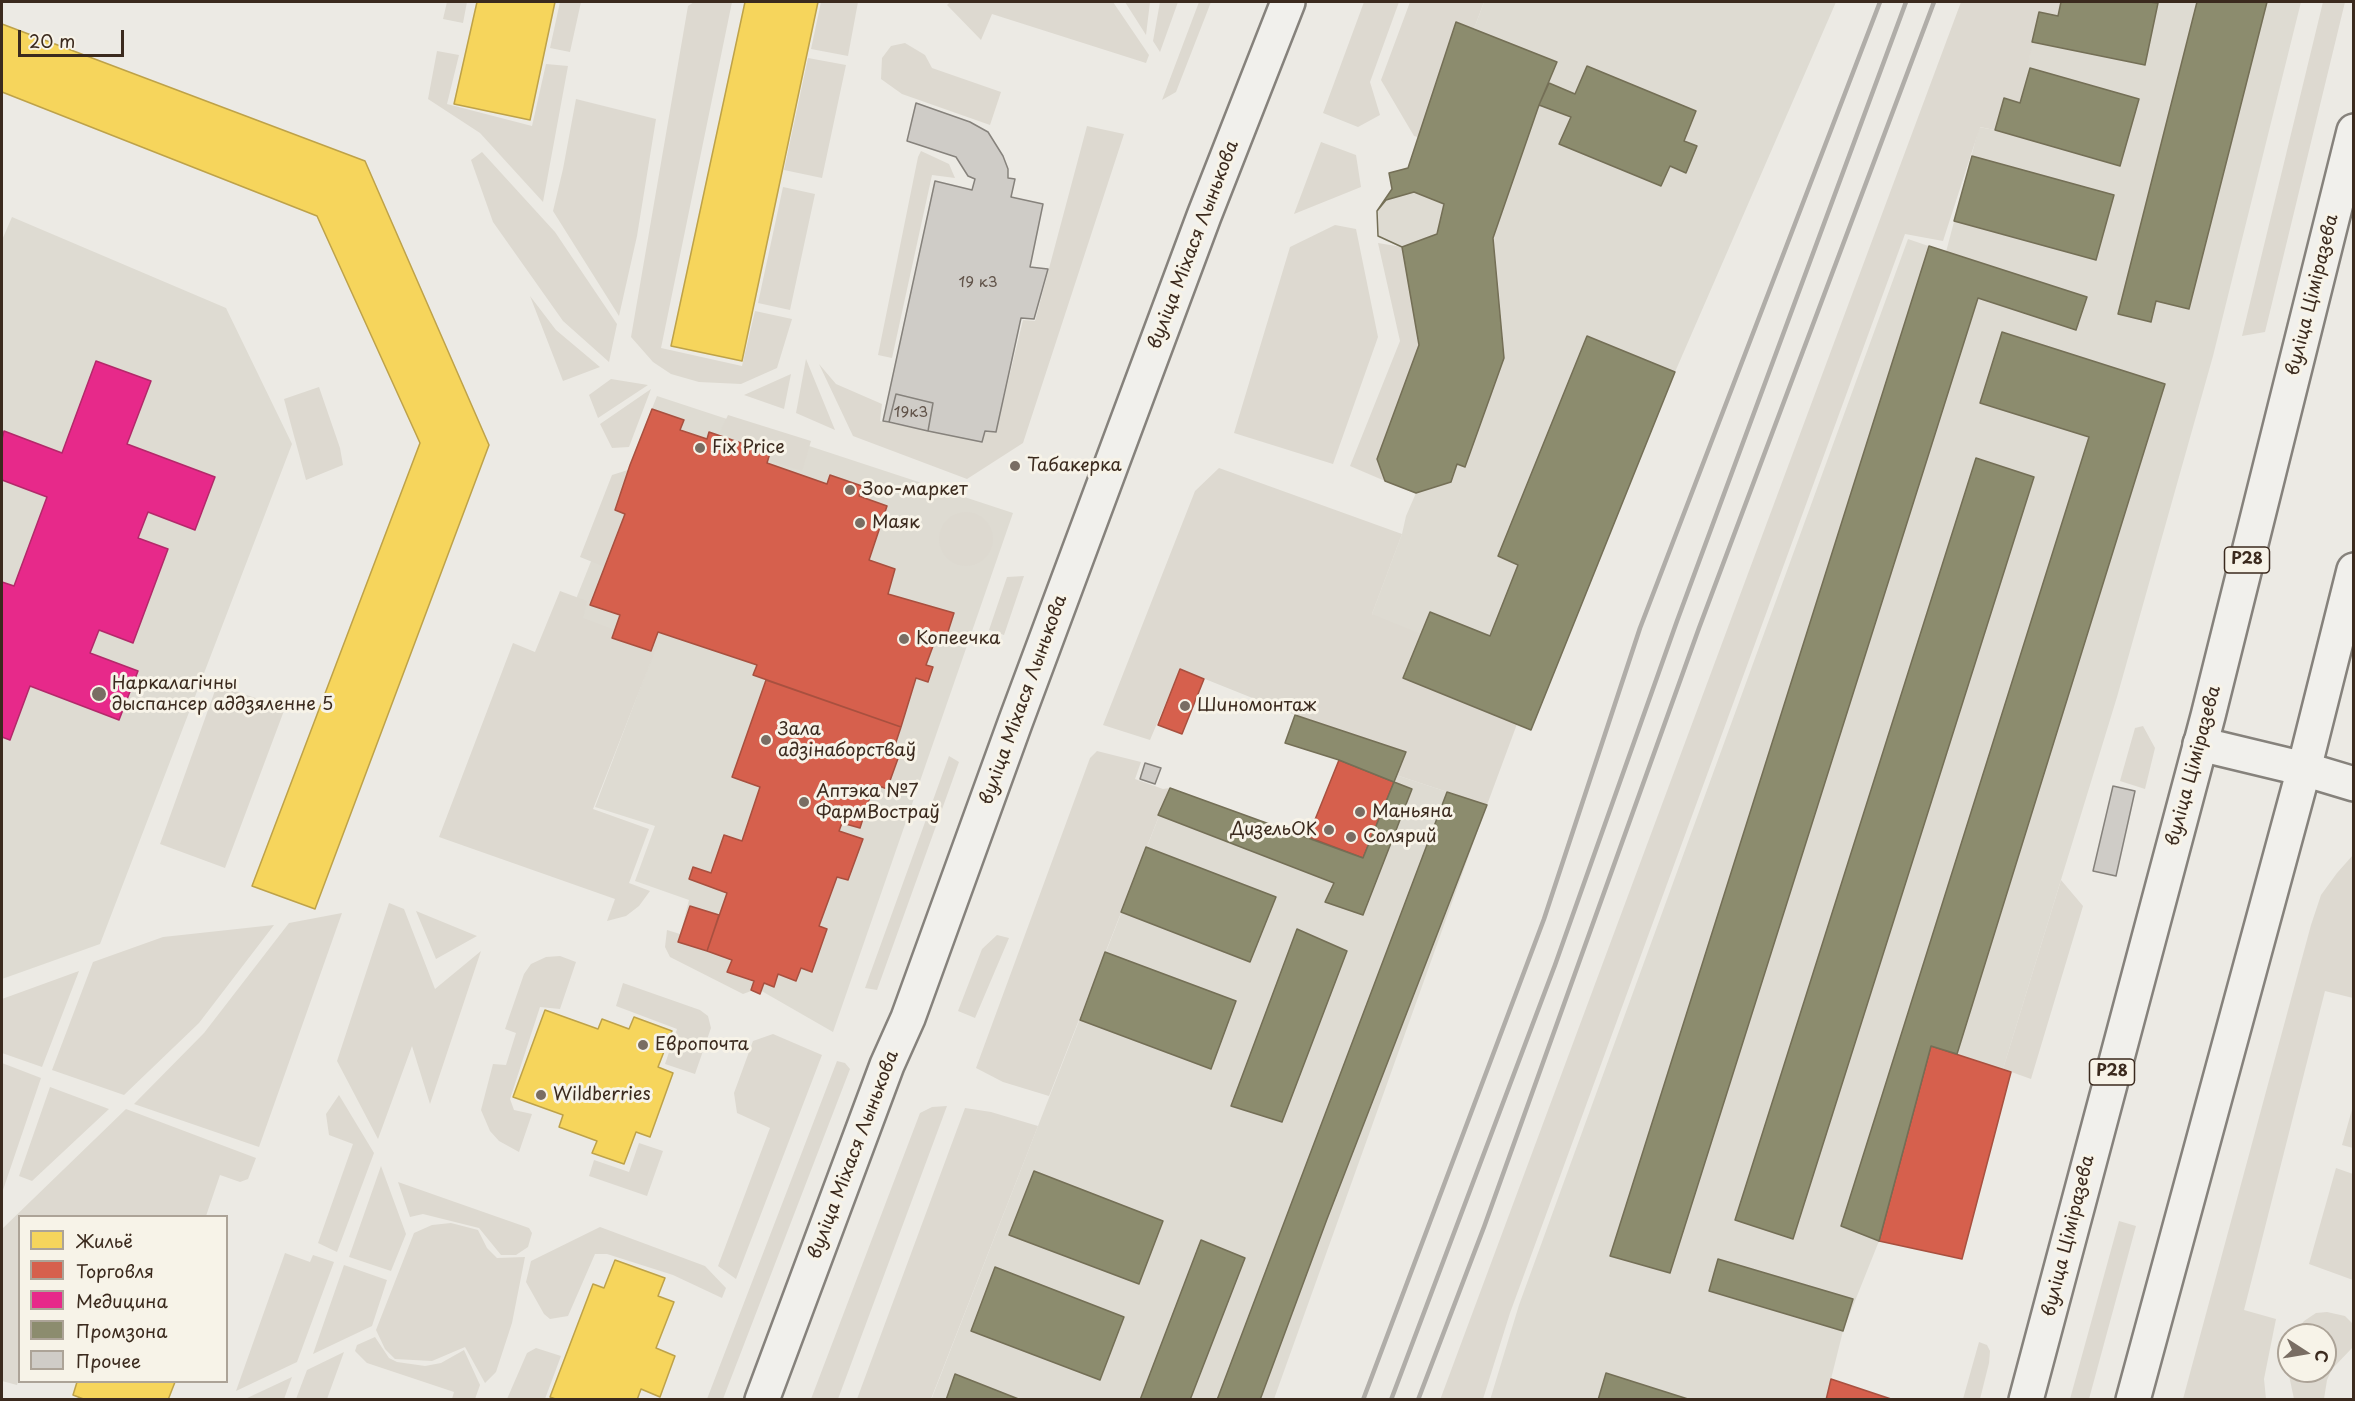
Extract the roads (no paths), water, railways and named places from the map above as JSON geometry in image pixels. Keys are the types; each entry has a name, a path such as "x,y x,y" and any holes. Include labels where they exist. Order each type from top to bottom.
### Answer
{"main road":[{"name":"вуліца Міхася Лынькова","path":"762,1400 887,1065 908,1018 1204,216 1288,2"},
{"name":"вуліца Ціміразева","path":"2026,1400 2200,744 2354,130"},
{"path":"2133,1400 2304,769 2354,570"},
{"path":"2200,744 2304,769 2354,784"}],"railway":[{"path":"1363,1400 1544,919 1640,628 1880,2"},
{"path":"1391,1400 1555,965 1677,621 1906,2"},
{"path":"1418,1400 1484,1227 1699,628 1934,2"}],"place":[{"name":"Fix Price","path":"700,448"},
{"name":"Табакерка","path":"1015,466"},
{"name":"Зоо-маркет","path":"850,490"},
{"name":"Маяк","path":"860,523"},
{"name":"Копеечка","path":"904,639"},
{"name":"Наркалагічны дыспансер аддзяленне 5","path":"99,694"},
{"name":"Шиномонтаж","path":"1185,706"},
{"name":"Зала адзінаборстваў","path":"766,740"},
{"name":"Аптэка №7 ФармВостраў","path":"804,802"},
{"name":"Маньяна","path":"1360,812"},
{"name":"ДизельОК","path":"1329,830"},
{"name":"Солярий","path":"1351,837"},
{"name":"Европочта","path":"643,1045"},
{"name":"Wildberries","path":"541,1095"}]}
